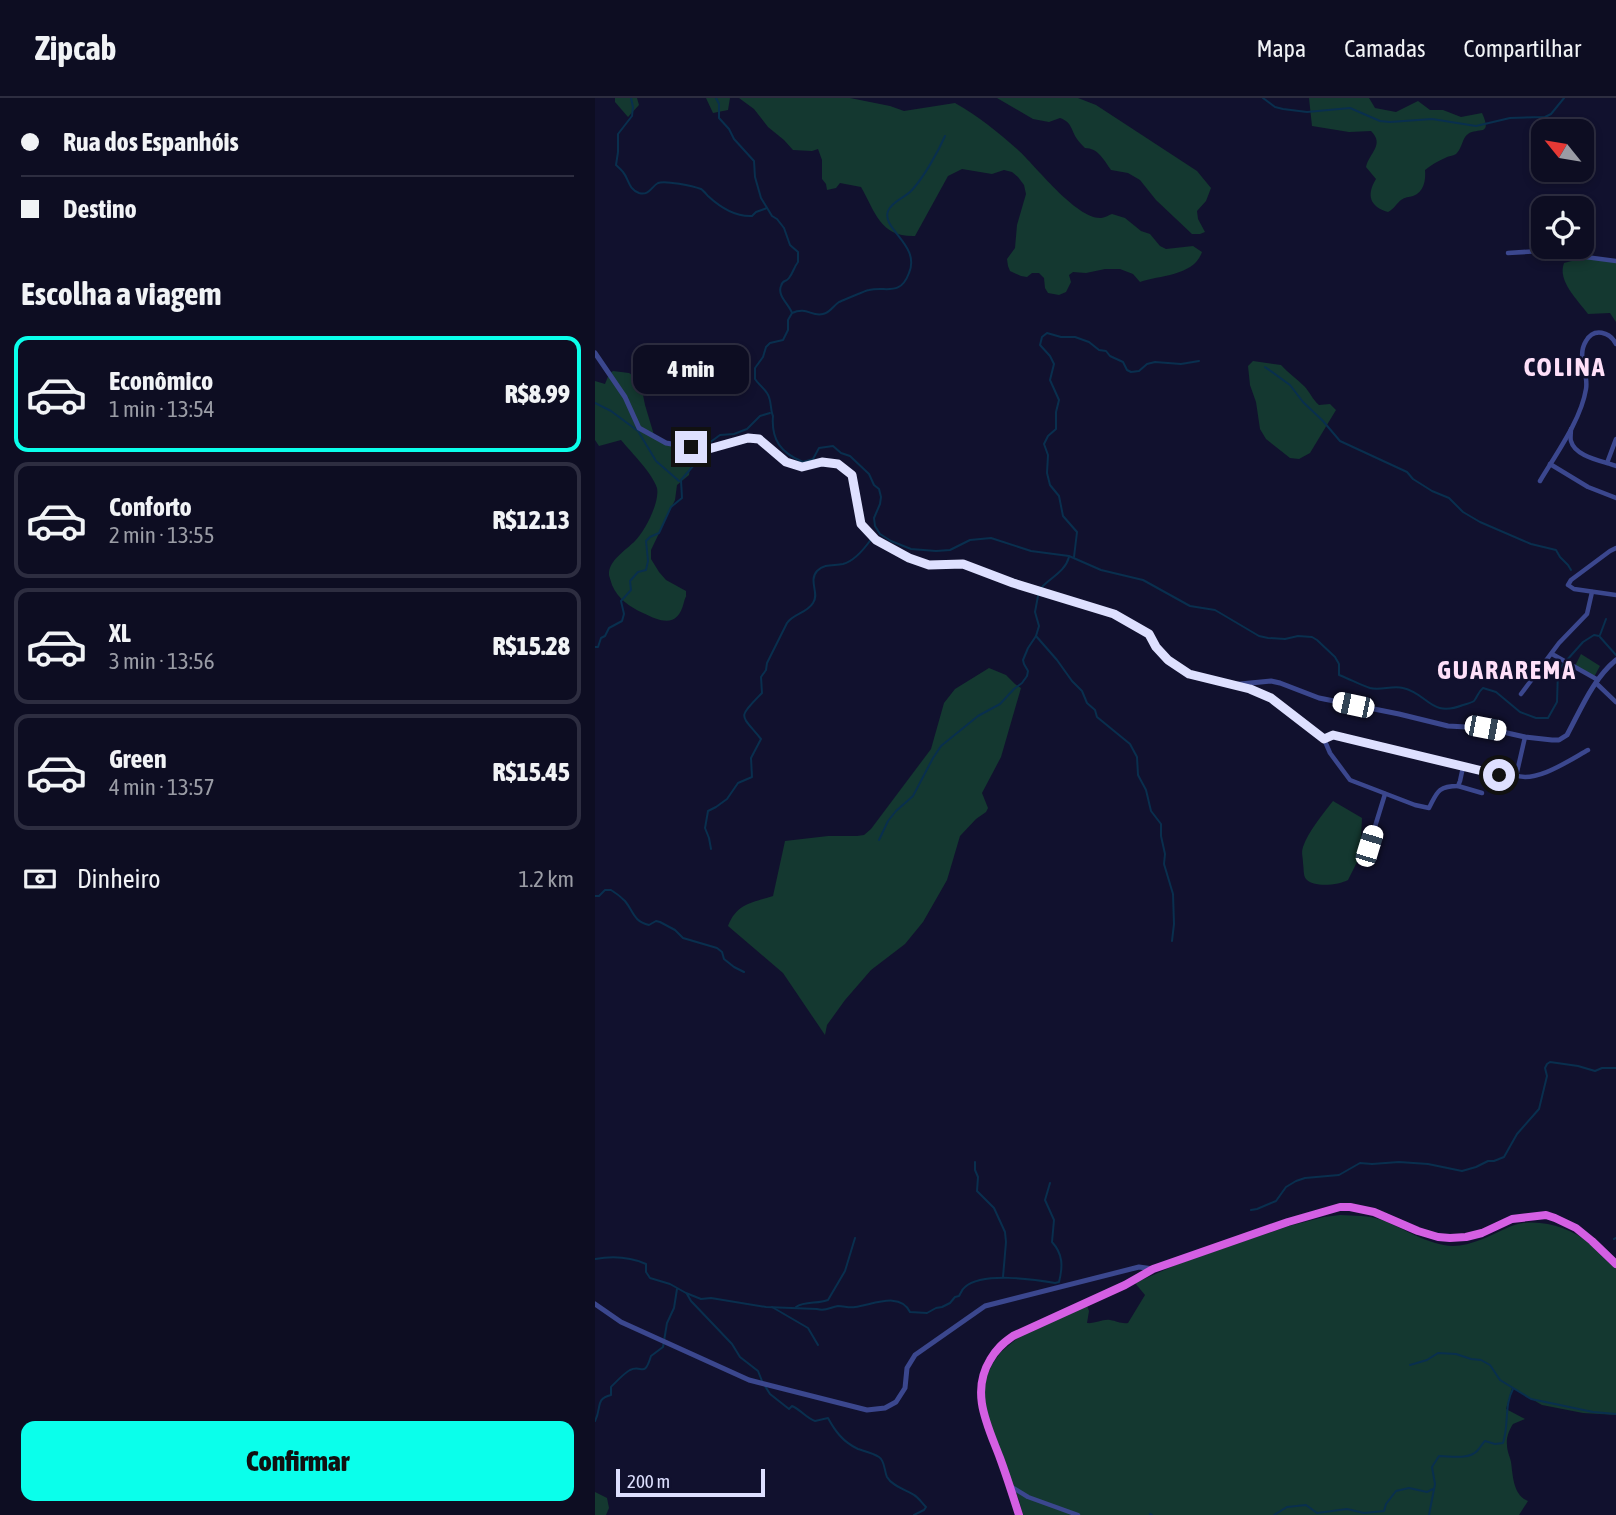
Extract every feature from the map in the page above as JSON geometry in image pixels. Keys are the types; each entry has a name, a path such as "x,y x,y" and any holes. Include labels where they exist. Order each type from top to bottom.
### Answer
{"highway":[{"path":"1019,1515 988,1431 981,1402 983,1378 988,1362 998,1348 1013,1336 1125,1285 1153,1269 1288,1222 1330,1209 1350,1207 1387,1216 1418,1231 1450,1238 1482,1233 1512,1219 1546,1215 1576,1228 1616,1264"}],"street":[{"path":"1509,253 1540,251 1616,261"},
{"path":"1540,481 1579,411 1587,387 1581,357 1585,342 1595,333 1602,332 1614,339 1616,344"},
{"path":"595,353 625,397 639,428 666,443 705,450 748,438 759,439 786,462 802,467 822,462 838,464 852,475 861,524 876,540 909,558 929,565 963,564 1013,583 1114,614 1149,634 1168,660 1189,674 1250,689 1271,698 1324,739 1350,780 1429,808 1433,797 1441,789 1450,786 1482,793"},
{"path":"1571,427 1572,445 1577,450 1616,466"},
{"path":"1607,463 1616,439"},
{"path":"1550,464 1588,488 1616,498"},
{"path":"1616,548 1571,580 1568,585 1616,595"},
{"path":"1521,694 1559,643 1587,614 1592,592"},
{"path":"1552,654 1597,681 1616,702"},
{"path":"1230,685 1271,681 1327,700 1440,724 1559,740 1567,734 1597,681 1615,660"},
{"path":"1324,739 1333,735 1462,767 1524,778 1538,775 1588,750"},
{"path":"1515,775 1525,737"},
{"path":"1458,786 1462,767"},
{"path":"1369,846 1385,794"},
{"path":"595,1304 621,1322 749,1380 867,1409 885,1408 896,1402 905,1388 907,1368 915,1355 985,1306 1139,1267 1153,1269"},
{"path":"1009,1485 1028,1497 1078,1515"}],"green space":[{"path":"615,98 637,98 639,105 628,117 615,102"},
{"path":"706,98 730,98 728,110 713,113"},
{"path":"739,98 850,98 904,111 955,103 1010,143 1080,210 1101,218 1112,214 1125,218 1141,231 1150,234 1166,249 1193,246 1202,252 1192,266 1184,270 1140,282 1133,274 1120,269 1073,272 1069,275 1071,282 1066,292 1059,295 1048,293 1044,278 1039,273 1021,276 1010,271 1008,266 1007,259 1015,248 1017,225 1026,194 1024,185 1012,172 1004,170 992,174 962,169 948,176 915,236 903,235 886,228 875,214 861,187 840,183 836,188 827,190 822,179 822,160 818,149 793,150 768,127 754,109"},
{"path":"997,98 1078,98 1096,105 1197,171 1211,188 1206,201 1197,211 1205,232 1192,234 1156,200 1140,180 1128,173 1111,170 1097,152 1085,148 1064,120 1060,118 1049,122 1033,119"},
{"path":"1309,98 1369,98 1375,108 1396,112 1418,101 1430,110 1443,110 1461,117 1482,113 1486,125 1483,130 1466,136 1456,154 1425,170 1425,182 1420,192 1403,199 1388,212 1377,207 1371,200 1371,190 1376,179 1366,167 1375,149 1375,136 1371,131 1349,132 1312,126"},
{"path":"1594,258 1616,262 1616,322 1610,313 1588,314 1563,277 1564,263"},
{"path":"1253,361 1281,365 1304,386 1319,405 1330,404 1336,410 1310,453 1299,459 1290,458 1266,439 1260,429 1248,366"},
{"path":"613,371 629,373 637,378 654,435 669,446 678,439 698,439 704,443 699,458 691,463 689,475 677,485 675,500 651,550 651,559 659,572 666,580 686,591 678,616 669,621 650,616 629,605 615,590 609,576 614,560 643,530 651,516 657,494 651,476 621,440 599,446 595,440 595,381 605,384"},
{"path":"1581,654 1600,666 1594,677 1575,666"},
{"path":"989,668 1006,675 1021,688 1001,757 982,793 988,808 960,836 947,880 923,922 905,944 871,970 827,1025 825,1035 783,973 728,926 741,908 773,896 785,841 857,836 864,835 871,829 931,749 944,703 955,689"},
{"path":"1333,801 1362,818 1360,856 1348,880 1320,885 1310,882 1304,876 1302,849 1312,829"},
{"path":"1340,1215 1377,1218 1426,1240 1453,1246 1489,1237 1519,1224 1551,1224 1581,1237 1616,1269 1616,1415 1583,1413 1542,1405 1512,1388 1506,1409 1525,1419 1513,1424 1507,1440 1515,1484 1519,1494 1528,1501 1519,1515 1023,1515 983,1416 985,1380 1001,1352 1020,1336 1086,1303 1089,1311 1087,1323 1107,1320 1128,1323 1145,1295 1135,1283 1178,1264 1289,1226"},
{"path":"595,1492 607,1498 609,1508 606,1515 595,1515"}],"waterway":[{"path":"631,98 632,116 618,134 616,165 635,191 645,193 658,183 673,183 701,189 723,208 740,215 752,216 767,208"},
{"path":"716,98 719,118 754,161 761,198 772,216 784,228 790,245 798,252 798,262 780,290 792,313 788,320 788,330 783,340 770,343 766,347 755,368 755,379 770,399 776,439 783,450 803,462 813,459 819,448 833,446 850,456 869,474 879,489 881,497 874,518 875,526 880,534 891,541 911,549 936,551 950,550 970,540 991,538 1031,551 1069,556 1101,570 1143,580 1190,606 1215,610 1259,636 1285,639 1312,637 1335,657 1339,664 1339,675 1370,688 1403,688 1443,709 1473,702 1483,688 1496,692 1520,712 1536,718 1548,718 1557,702 1558,670 1583,642 1594,635 1599,636"},
{"path":"1263,98 1275,107 1283,109 1307,112 1350,108 1380,121 1432,119 1476,126 1510,118 1545,117 1551,114 1564,98"},
{"path":"792,313 805,311 823,314 839,302 863,292 892,289 901,285 909,273 910,254 890,224 888,211 917,185 945,136"},
{"path":"1074,557 1077,532 1063,516 1059,496 1050,485 1047,473 1048,455 1044,444 1056,429 1059,400 1050,380 1054,364 1040,345 1042,337 1047,333 1089,342 1123,362 1131,372 1139,371 1147,364 1155,362 1181,364 1199,361"},
{"path":"1265,367 1290,385 1340,441 1407,472 1413,479 1449,498 1463,512 1480,522 1531,544 1556,550 1571,570"},
{"path":"595,403 638,431 656,461 679,481"},
{"path":"595,647 598,647 609,628 622,621 624,614 621,601 631,590 630,581 638,572 646,570 646,541 659,533 671,507 682,498 681,480 694,465 701,449 720,435 747,429 760,416 770,413"},
{"path":"711,849 705,828 708,811 727,799 738,783 752,777 751,758 761,739 744,716 762,693 761,677 787,623 813,603 817,571 852,560 872,538"},
{"path":"1041,588 1061,570 1069,557"},
{"path":"879,840 888,821 913,796 941,746 978,716 1000,704 1027,676 1028,671 1023,660 1039,626 1035,612 1038,596"},
{"path":"1600,635 1606,619"},
{"path":"1036,636 1082,691 1097,717 1130,744 1137,757 1138,775 1146,790 1151,811 1161,824 1164,864 1173,894 1172,941"},
{"path":"1600,637 1616,655"},
{"path":"595,896 605,890 611,890 625,901 640,921 649,925 660,922 683,938 717,948 724,959 744,972"},
{"path":"1251,1210 1276,1201 1286,1187 1296,1181 1339,1175 1360,1163 1428,1164 1462,1171 1494,1161 1504,1157 1517,1134 1539,1109 1547,1076 1547,1064 1550,1062 1578,1066 1595,1071 1616,1068"},
{"path":"975,1162 977,1191 994,1208 1005,1232 1003,1277"},
{"path":"595,1259 621,1258 646,1264 646,1272 650,1278 701,1299 711,1298 766,1307 823,1310 893,1301 900,1302 910,1312 927,1313 950,1303 965,1287 983,1279 1059,1282 1061,1260 1052,1242 1054,1220 1045,1200 1050,1183"},
{"path":"796,1307 828,1300 845,1271 855,1238"},
{"path":"595,1421 601,1401 611,1395 611,1387 630,1370 644,1369 651,1356 663,1347 677,1289"},
{"path":"687,1294 732,1344 740,1357 758,1371 762,1381"},
{"path":"772,1307 808,1328 818,1345"},
{"path":"1410,1365 1427,1360 1438,1353 1456,1354 1490,1365 1500,1380 1531,1399 1616,1414"},
{"path":"765,1386 770,1394 789,1409 792,1406 815,1421 828,1418 848,1443 879,1457 889,1480 915,1496 926,1507 914,1515"},
{"path":"1429,1515 1435,1484 1432,1467 1439,1456 1469,1456 1485,1441 1503,1443 1508,1402 1513,1389"},
{"path":"1274,1515 1287,1507 1306,1505 1317,1513 1347,1509 1364,1513 1384,1511 1396,1491 1409,1488 1427,1492 1433,1489"}],"district":[{"name":"COLINA","path":"1565,367"},
{"name":"GUARAREMA","path":"1507,670"}],"route":[{"path":"691,447 705,450 748,438 759,439 786,462 802,467 822,462 838,464 852,475 861,524 876,540 909,558 929,565 963,564 1013,583 1114,614 1149,634 1168,660 1189,674 1250,689 1271,698 1324,739 1333,735 1499,775"}]}
